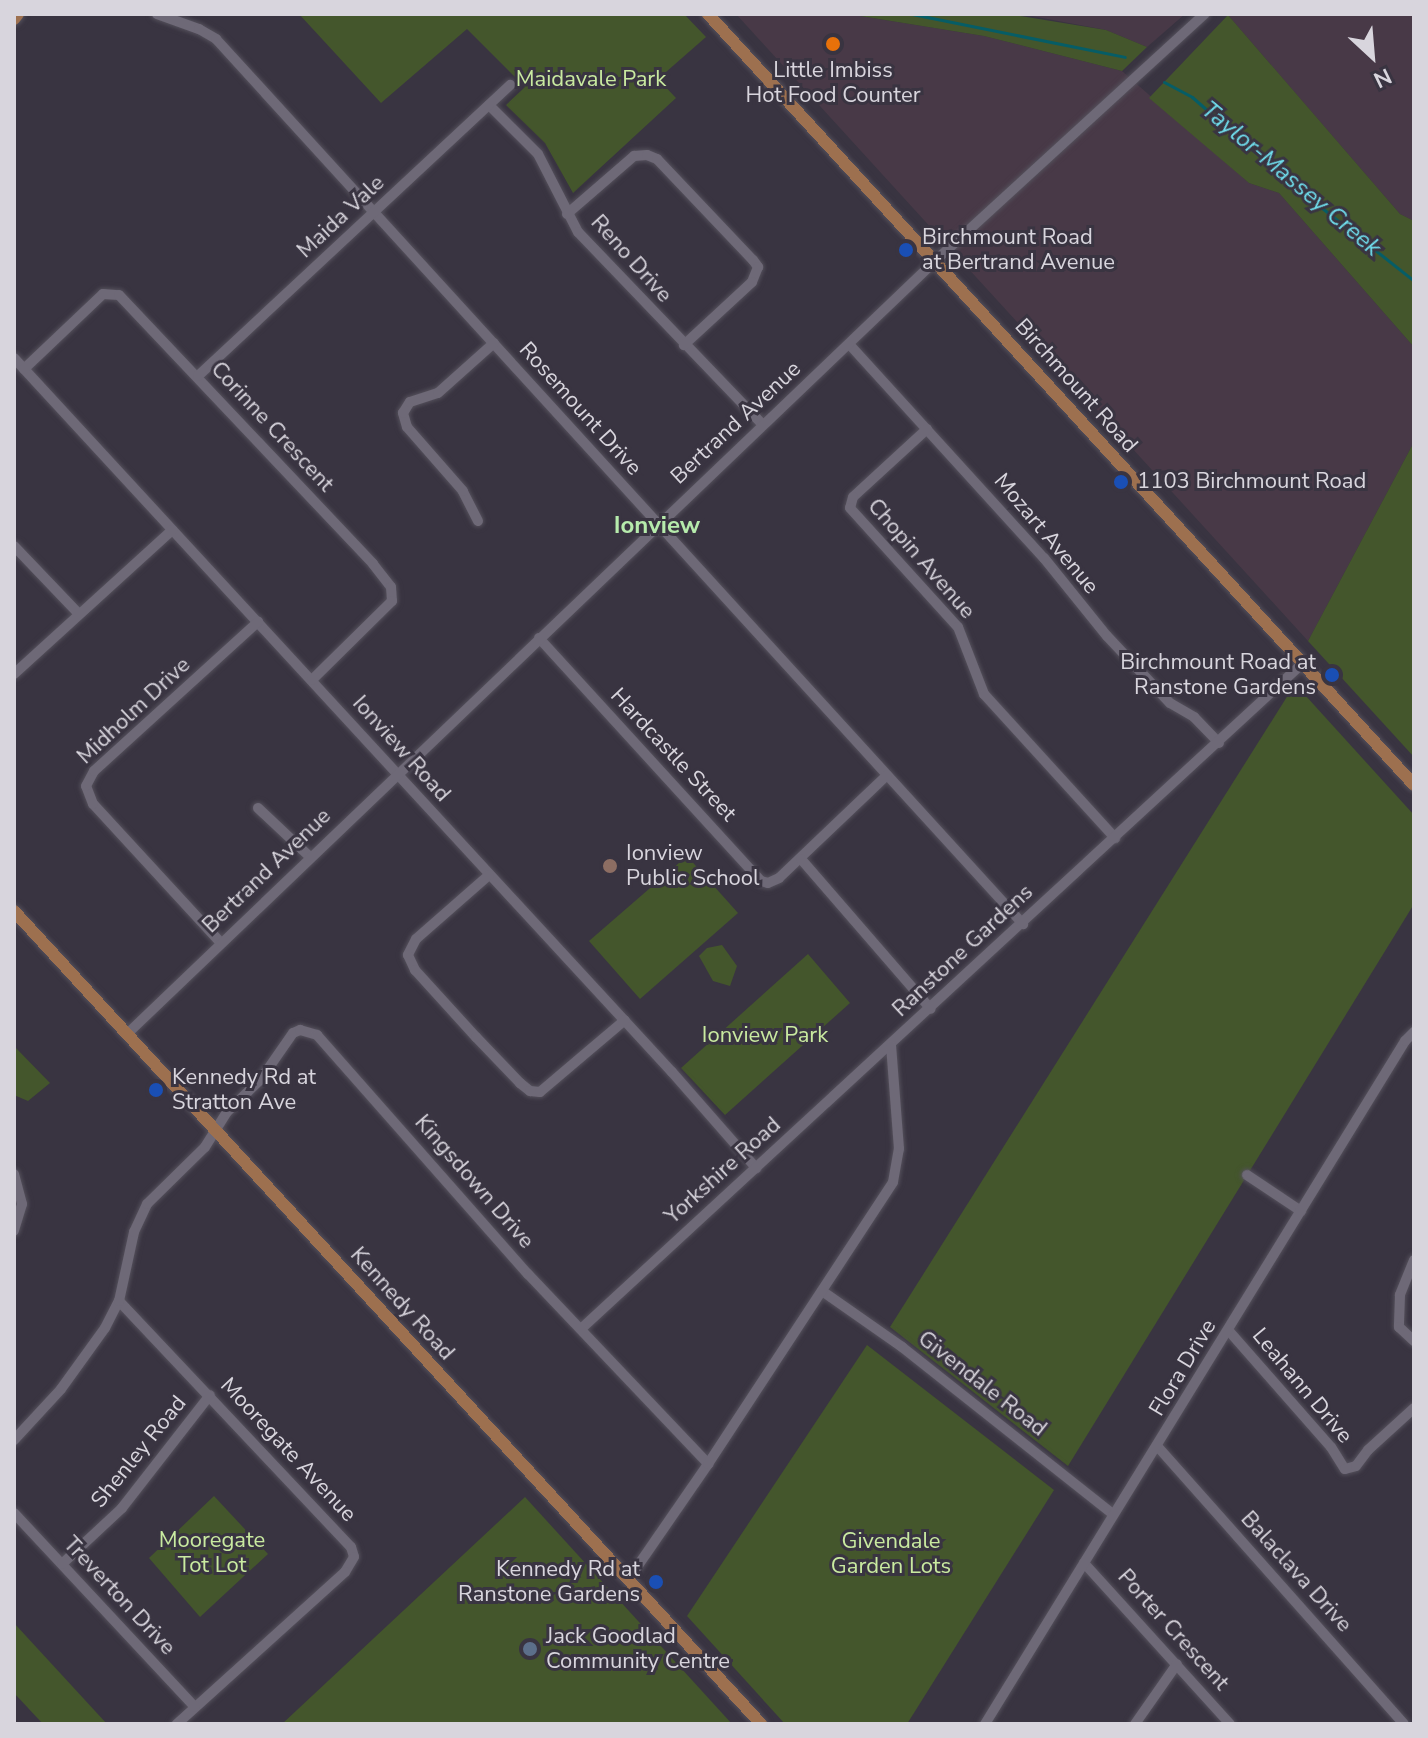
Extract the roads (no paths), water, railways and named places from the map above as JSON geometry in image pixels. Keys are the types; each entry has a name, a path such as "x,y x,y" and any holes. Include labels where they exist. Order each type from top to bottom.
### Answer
{"main road":[{"path":"14,19 18,14"},
{"name":"Birchmount Road","path":"708,14 1414,785"},
{"name":"Kennedy Road","path":"14,911 761,1724"}],"street":[{"name":"Rosemount Drive","path":"157,14 199,29 216,39 1023,924"},
{"name":"Bertrand Avenue","path":"127,1034 935,261 1205,14"},
{"name":"Maida Vale","path":"198,376 510,85"},
{"name":"Reno Drive","path":"489,105 538,154 578,232 763,425"},
{"path":"567,214 634,156 647,155 657,159 753,260 758,267 752,282 684,345"},
{"name":"Corinne Crescent","path":"24,369 103,294 115,293 131,305 198,376 391,587 392,601 383,614 312,680"},
{"path":"478,521 463,491 407,427 403,413 410,402 438,393 494,343"},
{"name":"Mozart Avenue","path":"849,344 1161,693 1194,717 1219,743"},
{"name":"Ionview Road","path":"14,358 625,1020 756,1168"},
{"name":"Chopin Avenue","path":"927,429 853,497 850,508 958,627 984,694 1115,838"},
{"path":"14,674 172,530"},
{"path":"14,546 79,614"},
{"name":"Midholm Drive","path":"221,943 93,804 86,786 94,771 258,622"},
{"name":"Hardcastle Street","path":"539,638 761,881 774,882 887,775"},
{"name":"Ranstone Gardens","path":"628,1580 882,1202 897,1168 891,1045 1303,663"},
{"path":"258,808 310,857"},
{"path":"801,859 931,1009"},
{"path":"489,875 416,939 408,955 415,970 476,1037 520,1083 530,1091 540,1092 625,1020"},
{"name":"Kingsdown Drive","path":"216,1131 226,1113 275,1062 293,1033 310,1031 708,1464"},
{"name":"Flora Drive","path":"985,1724 1405,1041 1414,1032"},
{"name":"Yorkshire Road","path":"582,1328 891,1045"},
{"path":"14,1440 87,1356 119,1301 140,1216 158,1191 205,1147 216,1131"},
{"path":"14,1174 22,1204 14,1231"},
{"path":"1247,1175 1301,1211"},
{"path":"1414,1260 1400,1295 1399,1327 1414,1341"},
{"name":"Givendale Road","path":"822,1291 902,1347 1113,1514"},
{"name":"Mooregate Avenue","path":"119,1301 351,1547 354,1557 345,1572 177,1724"},
{"name":"Leahann Drive","path":"1229,1331 1331,1447 1345,1469 1356,1466 1368,1450 1414,1408"},
{"name":"Shenley Road","path":"62,1564 122,1508 210,1395"},
{"name":"Balaclava Drive","path":"1158,1447 1404,1724"},
{"name":"Treverton Drive","path":"14,1513 195,1707"},
{"name":"Porter Crescent","path":"1084,1563 1230,1724"},
{"path":"1135,1724 1177,1664"}],"waterway":[{"name":"Taylor-Massey Creek","path":"912,14 1125,57"},
{"name":"Taylor-Massey Creek","path":"1164,82 1192,97 1293,185 1414,281"}],"place":[{"name":"Little Imbiss Hot Food Counter","path":"833,44"},
{"name":"Birchmount Road at Bertrand Avenue","path":"906,250"},
{"name":"1103 Birchmount Road","path":"1121,482"},
{"name":"Birchmount Road at Ranstone Gardens","path":"1332,675"},
{"name":"Ionview Public School","path":"610,866"},
{"name":"Kennedy Rd at Stratton Ave","path":"156,1090"},
{"name":"Kennedy Rd at Ranstone Gardens","path":"656,1582"},
{"name":"Jack Goodlad Community Centre","path":"530,1649"}],"district":[{"name":"Ionview","path":"657,526"}],"park label":[{"name":"Maidavale Park","path":"591,80"},
{"name":"Ionview Park","path":"765,1036"},
{"name":"Mooregate Tot Lot","path":"212,1552"},
{"name":"Givendale Garden Lots","path":"891,1554"}]}
